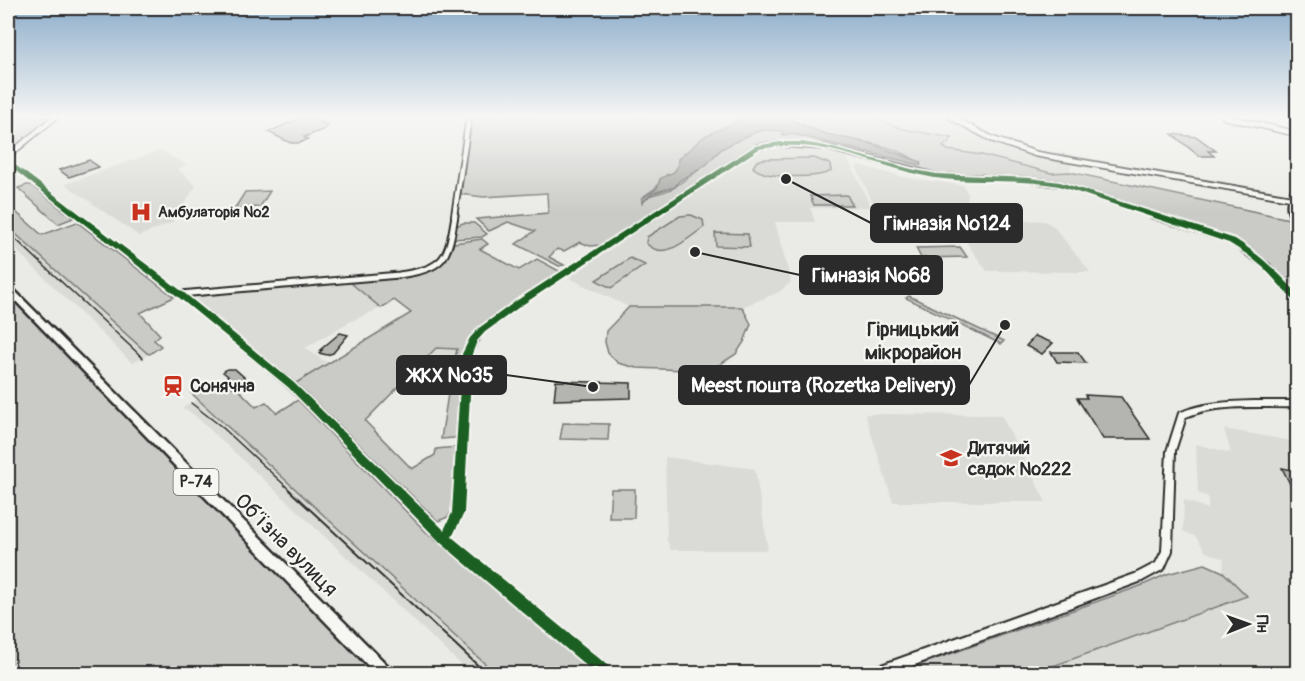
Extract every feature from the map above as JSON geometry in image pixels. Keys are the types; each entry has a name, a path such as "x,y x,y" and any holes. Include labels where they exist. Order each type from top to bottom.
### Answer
{"main road":[{"path":"1296,189 1290,212 1298,225"},
{"name":"Обʼїзна вулиця","path":"8,288 386,674"}],"street":[{"path":"180,294 399,275 435,266 447,255 450,246 464,149"},
{"path":"445,539 458,513 467,354 473,340 482,330 560,275 754,149"},
{"path":"829,149 935,176 1040,180 1060,184 1232,241 1266,265 1298,300"},
{"path":"1021,149 1036,154 1293,201"},
{"path":"8,162 180,294 291,385 445,539 607,674"},
{"path":"873,674 1138,578 1160,566 1167,551 1171,451 1182,415 1194,410 1209,408 1298,404"}],"shaded area":[{"path":"467,149 695,149 675,173 666,175 658,186 642,198 644,198 675,187 702,168 723,149 749,149 601,245 590,246 580,242 564,251 557,249 549,257 564,265 559,266 516,244 535,231 508,222 489,231 476,219 548,213 547,193 483,197 461,194"},
{"path":"690,149 721,149 705,166 679,181 675,187 653,193 642,203 642,198 657,188 660,179 675,170 678,159"},
{"path":"816,149 847,157 871,207 810,208 815,222 775,222 791,282 779,292 742,307 629,307 569,278 757,150"},
{"path":"835,149 854,149 920,165 901,152 891,149 946,149 982,155 1051,173 1070,172 1289,219 1297,231 1297,293 1258,255 1233,240 1061,183 987,178 984,174 974,174 976,177 948,175 902,167"},
{"path":"854,149 885,149 921,162 920,165"},
{"path":"946,149 1024,149 1072,161 1070,172 1051,173 982,155"},
{"name":"Амбулаторія №2","path":"161,150 186,165 178,169 196,186 171,223 139,236 65,184"},
{"path":"814,158 830,164 831,171 815,175 779,176 759,171 753,167 757,161 764,159"},
{"path":"858,165 907,178 963,185 968,194 967,202 964,207 952,213 879,215 856,167"},
{"path":"31,185 73,218 58,224 18,188"},
{"path":"270,191 260,207 235,208 245,192"},
{"path":"847,195 852,205 814,205 810,196"},
{"path":"8,205 42,235 77,222 174,297 140,313 160,335 154,340 161,346 150,354 147,353 8,227"},
{"path":"691,215 703,220 704,227 676,247 660,250 653,249 646,243 647,237 680,216"},
{"path":"1016,220 1045,221 1053,226 1090,272 987,271 966,242 977,229"},
{"path":"463,223 474,223 487,234 482,237 454,239 456,226"},
{"path":"8,227 150,354 132,363 8,242"},
{"path":"715,233 748,234 750,247 716,246"},
{"path":"482,239 488,244 480,249 519,270 537,259 561,272 513,303 478,330 470,339 463,361 458,367 453,368 457,349 436,348 365,421 412,469 435,455 436,449 457,447 454,506 448,517 438,521 296,383 411,313 394,300 381,308 352,284 355,280 398,278 426,271 438,265 448,256 454,243"},
{"path":"960,247 967,257 921,258 916,248"},
{"path":"630,258 645,265 611,288 596,280"},
{"path":"355,280 353,285 381,308 349,322 305,348 328,363 296,383 195,299 201,293"},
{"path":"8,289 386,673 8,673"},
{"path":"909,296 1004,341 1001,344 906,298"},
{"path":"629,307 742,307 751,324 736,354 710,371 637,368 618,363 608,353 605,342 606,331"},
{"path":"436,348 457,349 448,388 402,383"},
{"path":"459,380 462,383 459,433 454,438 441,439 450,381"},
{"path":"205,385 236,387 256,407 266,402 277,413 298,400 427,533 595,673 495,673 191,393"},
{"path":"198,399 495,673 470,673 192,413 182,408"},
{"name":"Дитячий садок №222","path":"865,414 1001,415 1046,502 893,502"},
{"path":"563,423 609,424 608,440 560,439"},
{"path":"1224,429 1297,442 1297,673 1034,674 1247,596 1223,572 1224,559 1206,552 1196,537 1183,531 1184,500 1208,509 1208,497 1198,493 1196,444 1231,453"},
{"path":"665,457 755,469 768,550 671,550 667,540"},
{"path":"611,489 635,489 634,518 609,518"},
{"path":"1205,564 1223,572 1247,596 1034,673 897,673 1143,585 1167,574"}],"building":[{"path":"1190,149 1213,149 1216,151 1208,151 1214,156 1199,156"},
{"path":"89,160 99,167 69,177 59,170"},
{"path":"340,333 348,335 333,353 327,355 319,353 322,350 320,350"},
{"path":"1035,336 1053,343 1042,354 1026,346"},
{"path":"1051,352 1078,352 1086,363 1057,362"},
{"path":"227,369 235,369 245,378 240,381 229,380 223,372"},
{"path":"556,381 631,383 631,398 554,400"},
{"path":"1085,395 1121,397 1150,439 1103,439 1077,398 1087,398"},
{"path":"1282,468 1298,471 1298,500"}],"tram line":[{"path":"8,232 143,358"},
{"path":"191,403 222,427 291,491"},
{"path":"289,490 487,674"}],"cycle path":[{"path":"445,539 458,513 467,354 473,340 482,330 519,303 754,149"},
{"path":"832,149 937,176 1030,180 1060,184 1232,241 1268,267 1298,300"},
{"path":"8,162 180,294 291,385 445,539 607,674"}],"place":[{"name":"Гімназія №124","path":"786,179"},
{"name":"Амбулаторія №2","path":"141,212"},
{"name":"Гімназія №68","path":"695,252"},
{"name":"Meest пошта (Rozetka Delivery)","path":"1005,325"},
{"name":"Сонячна","path":"173,386"},
{"name":"ЖКХ №35","path":"593,387"},
{"name":"Дитячий садок №222","path":"951,458"}],"district":[{"name":"Гірницький мікрорайон","path":"913,340"}]}
